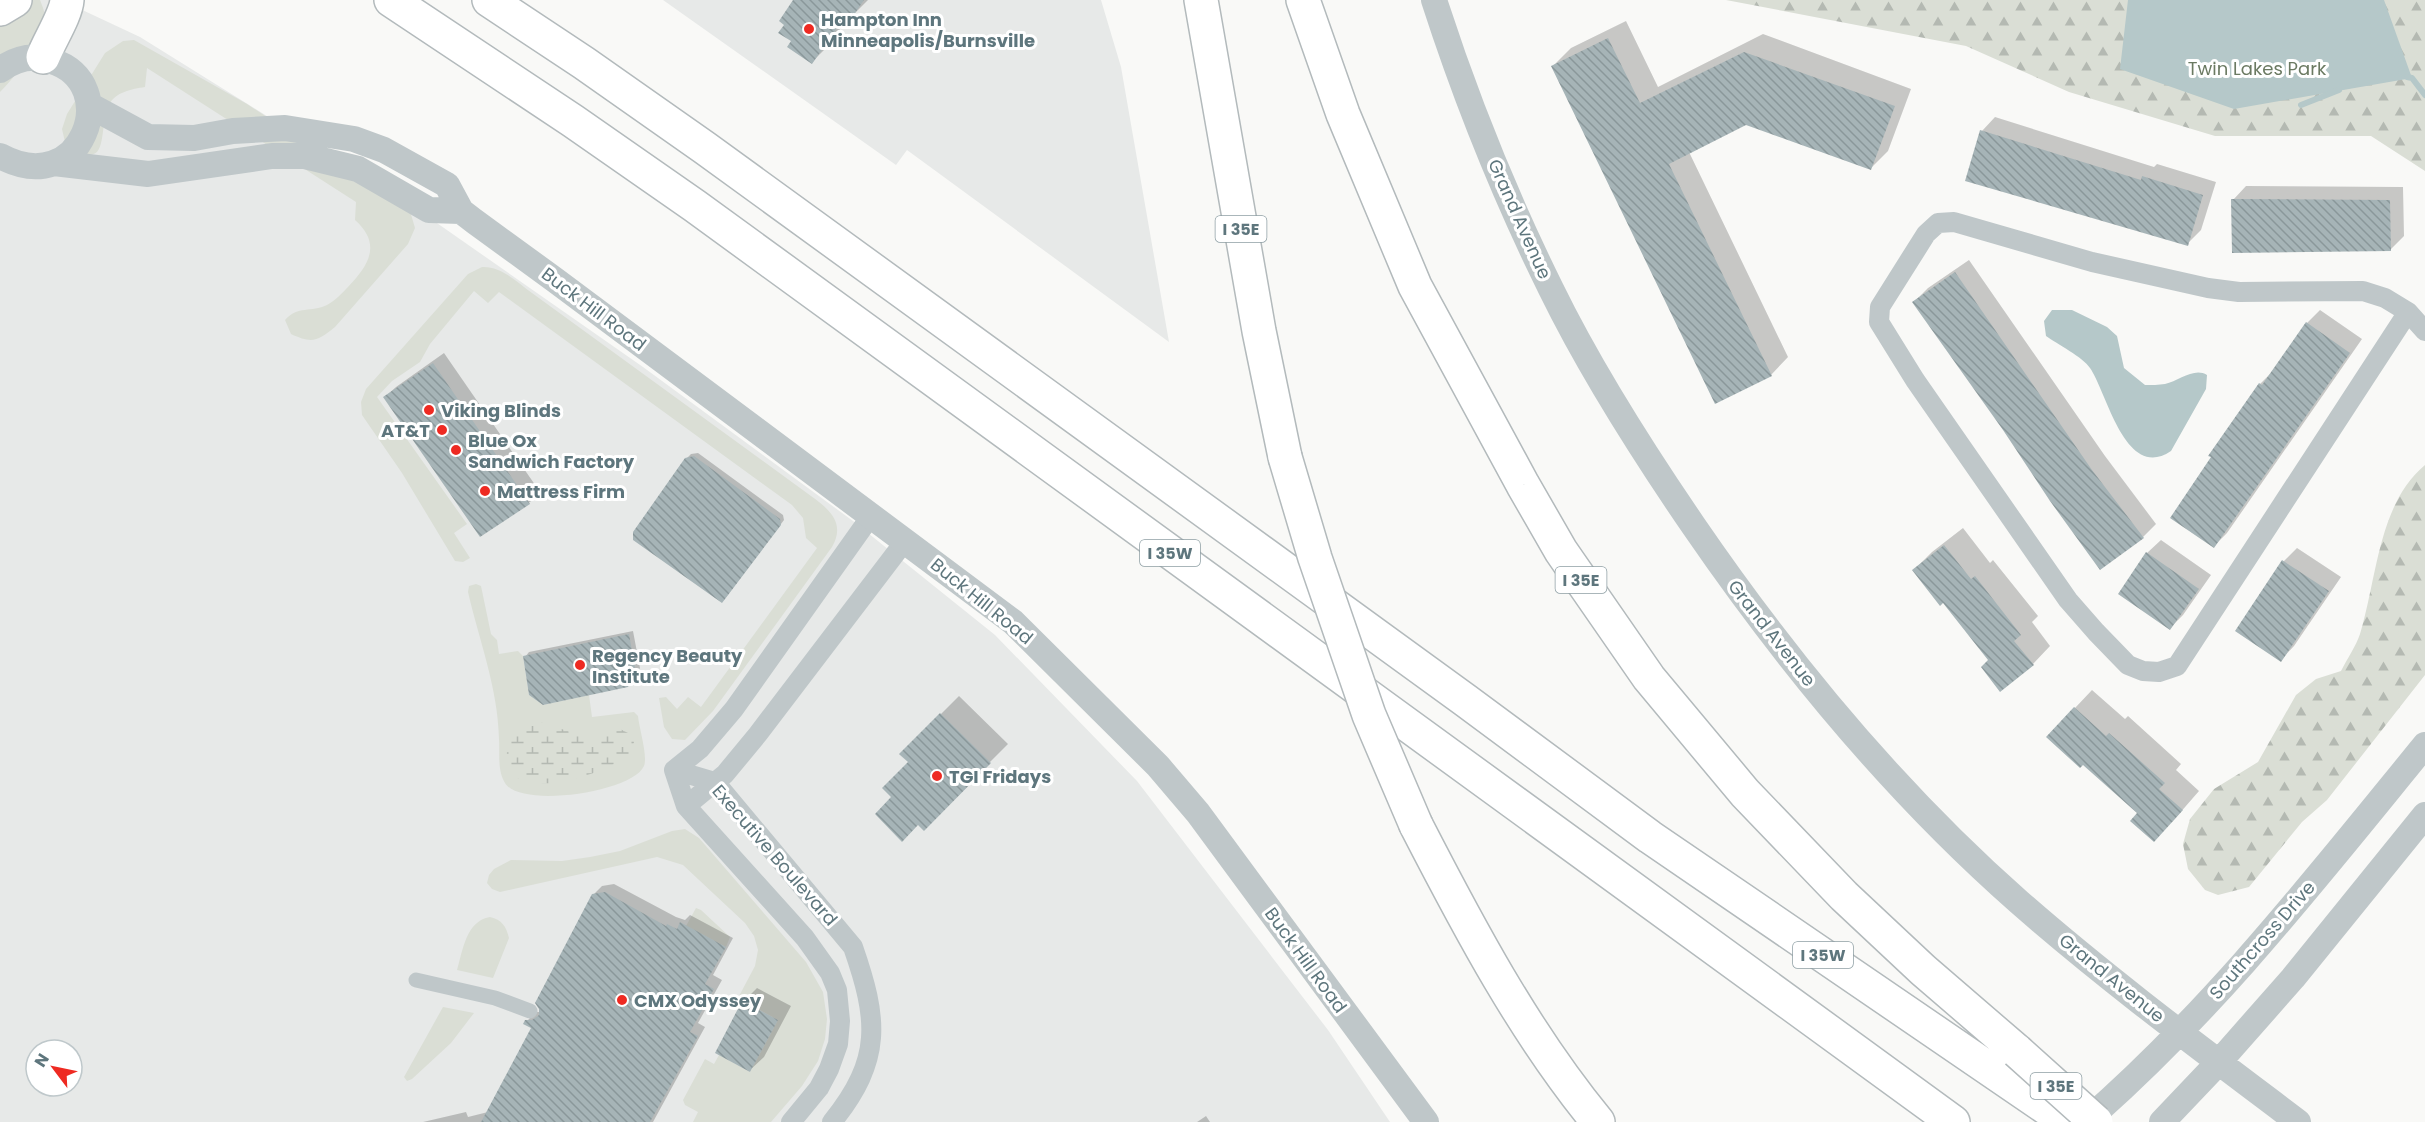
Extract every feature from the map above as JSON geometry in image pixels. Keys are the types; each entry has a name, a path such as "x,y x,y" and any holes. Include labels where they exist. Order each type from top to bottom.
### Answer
{"highway":[{"path":"0,9 15,0"},
{"path":"43,57 52,34 66,9 67,0"},
{"name":"I 35W","path":"391,0 573,121 695,206 1947,1118"},
{"name":"I 35W","path":"489,0 715,155 1650,837 2006,1062 2067,1122"},
{"name":"I 35E","path":"1201,0 1259,331 1285,457 1314,558 1369,715 1416,825 1466,921 1515,1005 1598,1122"},
{"name":"I 35E","path":"1303,0 1343,114 1415,286 1561,551 1649,678 1745,793 1844,896 1923,970 2006,1062 2096,1122"}],"street":[{"name":"Grand Avenue","path":"1434,0 1452,56 1492,158 1552,292 1601,382 1660,478 1730,579 1850,730 1951,837 2034,914 2180,1033 2298,1122"},
{"path":"0,156 17,165 36,168 54,163 71,154 83,139 89,122 89,105 84,88 74,73 60,63 43,57 25,57 3,64"},
{"name":"Buck Hill Road","path":"89,105 148,137 194,138 233,131 285,128 354,139 384,150 447,185 461,211 1013,622 1158,766 1198,813 1426,1122"},
{"path":"54,163 148,174 272,156 305,156 358,170 429,210 461,211"},
{"path":"2408,312 2177,666 2159,672 2143,671 2128,664 2068,600 1915,380 1879,322 1880,307 1926,234 1938,223 1954,222 2092,262 2203,287 2239,292 2363,291 2385,298 2408,312 2425,331"},
{"path":"674,770 700,749 734,709 871,516"},
{"path":"686,807 725,774 758,734 905,541"},
{"name":"Southcross Drive","path":"2085,1122 2128,1085 2180,1033 2315,880 2425,745"},
{"name":"Executive Boulevard","path":"674,770 715,782 853,947 872,1014 872,1040 858,1086 832,1122"},
{"name":"Executive Boulevard","path":"674,770 686,807 805,938 830,973 837,990 840,1021 838,1044 830,1069 819,1088 791,1122"},
{"path":"2162,1122 2293,978 2425,815"},
{"path":"416,980 495,998 530,1011"}],"shaded area":[{"path":"0,0 61,0 140,37 424,214 643,367 853,521 995,635 1137,781 1328,1030 1390,1122 0,1122"},
{"path":"663,0 1101,0 1121,67 1169,342 907,150 896,165"},
{"path":"2128,0 2384,0 2412,78 2234,109 2120,69"},
{"path":"2052,310 2072,310 2107,327 2117,336 2124,368 2145,385 2165,384 2197,373 2207,375 2206,389 2171,451 2155,457 2141,454 2130,445 2087,364 2046,336 2044,321"}],"green space":[{"path":"0,0 40,0 45,23 43,31 20,69 0,92"},
{"name":"Twin Lakes Park","path":"1726,0 2425,0 2425,171 2371,136 2215,136 2069,92 1966,46"},
{"path":"134,40 247,104 410,211 415,228 408,244 335,327 324,335 314,340 298,337 291,334 285,320 295,312 330,303 362,271 370,254 370,246 368,237 355,220 356,202 147,68 145,87 120,94 109,105 100,146 96,153 90,155 80,152 65,142 62,129 67,114 105,53 123,41"},
{"path":"482,267 496,269 515,280 818,501 834,517 837,531 832,547 713,711 685,740 672,739 664,727 659,698 666,697 677,709 688,697 701,707 817,548 806,538 803,518 792,505 499,292 488,303 474,291 430,344 420,362 392,381 377,397 467,524 454,533 470,558 463,562 455,561 402,473 362,415 361,402 366,389 468,274"},
{"path":"2425,465 2425,675 2327,800 2302,822 2249,887 2218,895 2205,890 2188,869 2183,844 2190,819 2214,789 2258,762 2296,695 2316,679 2341,671 2360,634 2388,521 2409,481"},
{"path":"476,584 481,586 491,634 497,640 499,654 518,651 523,656 529,695 543,705 589,695 592,717 634,712 638,716 645,761 644,766 635,775 599,790 553,796 515,791 505,783 500,767 495,701 468,592 469,586"},
{"path":"537,721 586,737 620,729 628,733 634,742 630,755 603,769 569,780 534,783 520,779 508,771 507,752 514,733"},
{"path":"685,829 699,838 806,962 823,992 827,1019 825,1039 818,1061 802,1086 771,1122 693,1122 698,1112 685,1105 683,1100 705,1059 714,1064 719,1055 750,1072 778,1020 738,998 755,966 758,950 754,936 745,923 683,865 657,857 500,892 492,889 487,883 494,869 511,860 562,861 590,857 620,851 672,831"},
{"path":"696,908 730,937 726,947 686,926"},
{"path":"490,917 503,924 509,938 493,978 457,970 471,930 476,924"},
{"path":"443,1007 474,1013 451,1043 407,1081 404,1077"}],"building":[{"name":"Hampton Inn Minneapolis/Burnsville","path":"793,0 864,0 851,19 846,15 812,64 787,47 791,41 778,33 784,25 779,21"},
{"path":"1608,38 1640,103 1744,52 1895,106 1871,170 1746,125 1669,164 1772,376 1715,404 1551,66"},
{"path":"1980,130 2141,180 2142,176 2203,195 2188,246 1965,181"},
{"path":"2231,199 2390,200 2391,251 2232,253"},
{"path":"1955,272 2092,470 2144,538 2100,570 1912,302"},
{"path":"2306,322 2350,353 2214,548 2170,518 2211,457 2208,456 2259,383 2262,385"},
{"path":"433,363 530,504 480,537 383,397"},
{"path":"694,456 780,519 781,525 722,603 633,540 633,532 685,458"},
{"path":"1944,545 1971,579 1975,576 2021,635 2014,641 2034,665 2000,692 1981,667 1988,660 1943,603 1940,606 1912,570"},
{"path":"2146,552 2199,589 2170,630 2118,594"},
{"path":"2282,560 2329,591 2281,662 2235,631"},
{"name":"Regency Beauty Institute","path":"629,634 636,673 628,687 543,705 529,695 523,656"},
{"path":"2074,707 2106,736 2109,733 2165,783 2159,789 2183,810 2154,842 2130,821 2137,813 2083,765 2080,768 2046,737"},
{"name":"TGI Fridays","path":"940,713 991,763 924,831 918,825 902,842 875,814 891,797 882,788 908,762 899,754"},
{"name":"CMX Odyssey","path":"605,892 666,926 667,924 677,929 680,922 726,947 705,984 714,989 690,1032 698,1036 650,1122 481,1122 531,1028 523,1024 525,1020 532,1020 539,1015 539,1009 535,1003 592,894"},
{"path":"742,1001 778,1020 750,1072 715,1053"}],"waterway":[{"path":"2407,77 2412,78 2425,95"},
{"path":"2301,105 2339,90"}],"place":[{"name":"Hampton Inn Minneapolis/Burnsville","path":"809,29"},
{"name":"Viking Blinds","path":"429,410"},
{"name":"AT&T","path":"442,430"},
{"name":"Blue Ox Sandwich Factory","path":"456,450"},
{"name":"Mattress Firm","path":"485,491"},
{"name":"Regency Beauty Institute","path":"580,665"},
{"name":"TGI Fridays","path":"937,776"},
{"name":"CMX Odyssey","path":"622,1000"}]}
